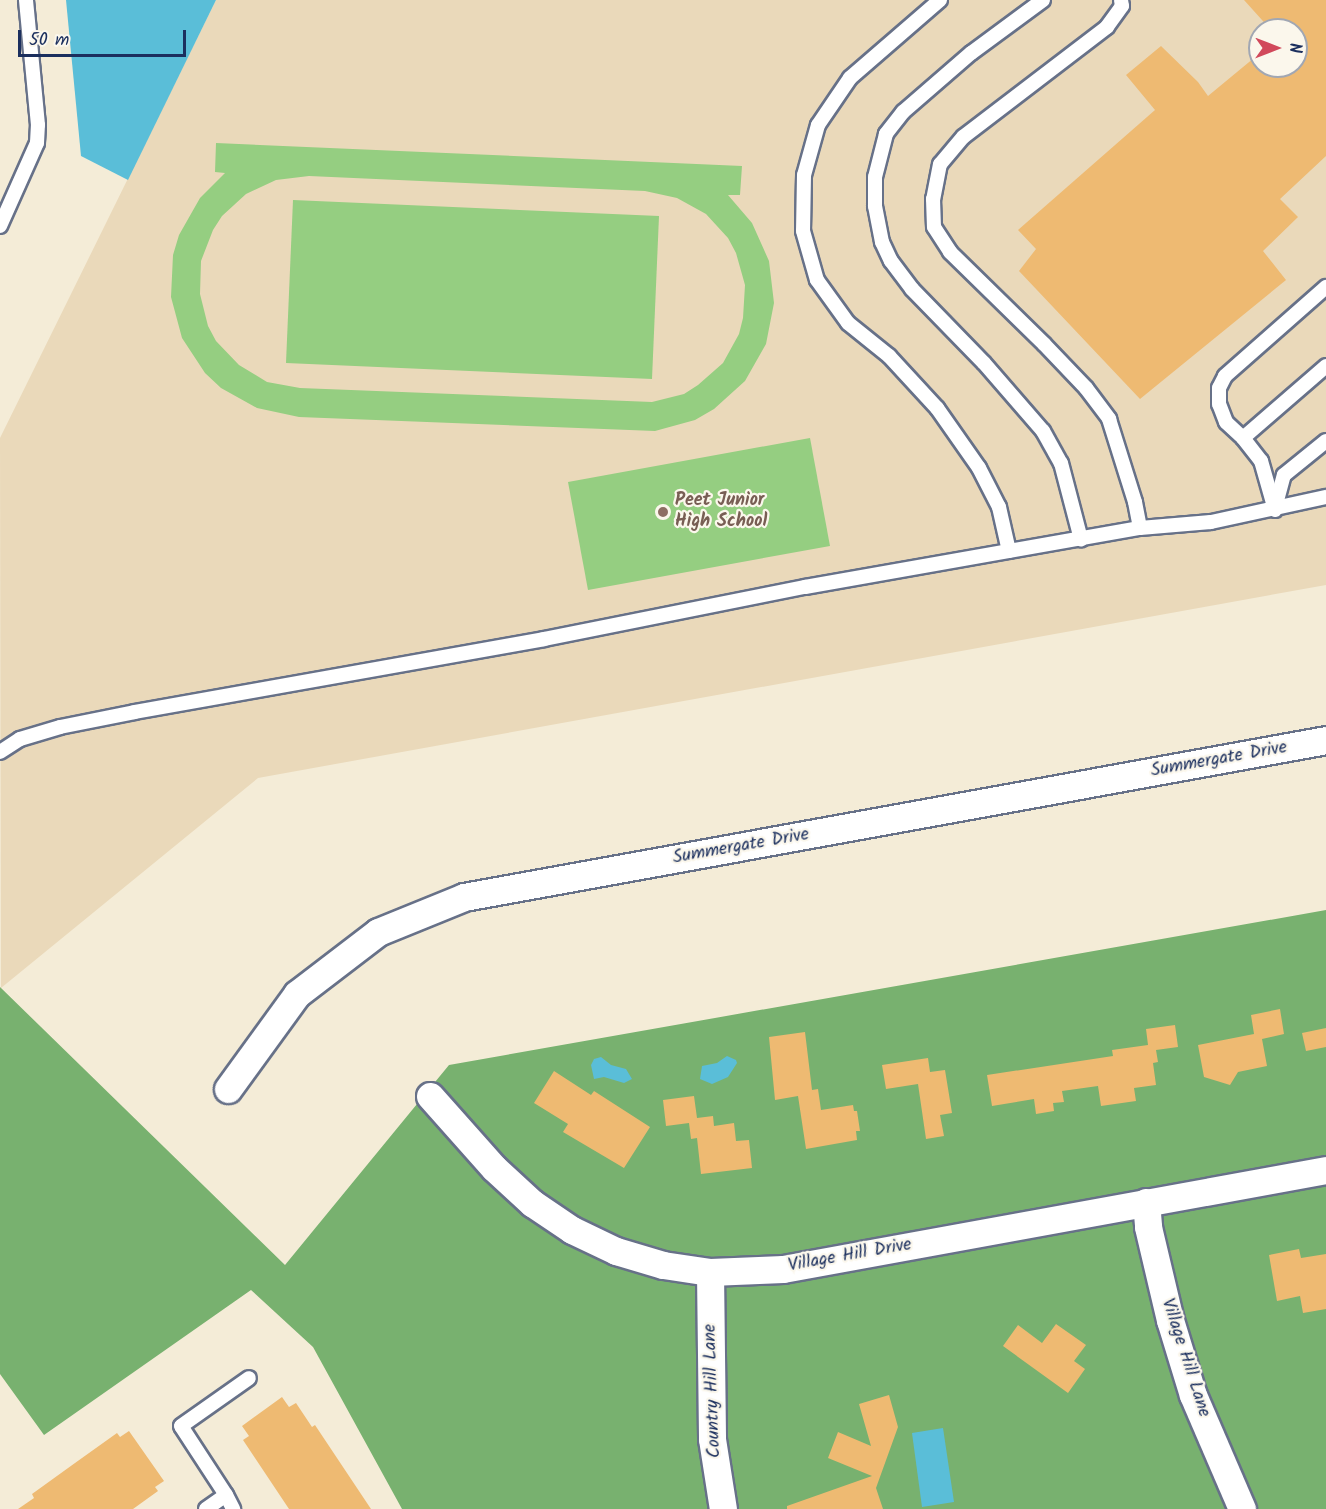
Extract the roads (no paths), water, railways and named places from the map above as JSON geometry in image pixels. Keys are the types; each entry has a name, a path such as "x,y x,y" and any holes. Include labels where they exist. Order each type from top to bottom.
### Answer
{"street":[{"name":"Summergate Drive","path":"228,1089 297,994 378,932 464,897 1326,741"},
{"name":"Village Hill Drive","path":"430,1096 494,1168 532,1203 572,1230 626,1254 663,1265 710,1272 783,1269 1326,1170"},
{"name":"Village Hill Lane","path":"1146,1202 1148,1227 1170,1320 1193,1395 1242,1509"},
{"name":"Country Hill Lane","path":"710,1272 712,1439 723,1509"}],"lane":[{"path":"0,226 7,194 37,143 38,125 26,0"},
{"path":"940,0 850,78 818,125 804,175 803,231 817,280 848,323 889,356 937,408 979,468 999,507 1009,551"},
{"path":"1042,0 971,53 903,112 886,134 875,177 875,206 882,242 891,261 912,289 984,363 1043,431 1062,463 1081,539"},
{"path":"1121,0 1122,6 1107,27 972,130 940,164 933,199 934,227 950,252 1086,388 1109,419 1135,501 1140,528"},
{"path":"1275,510 1261,461 1243,438 1226,422 1219,404 1219,388 1225,376 1326,287"},
{"path":"1243,438 1326,366"},
{"path":"1275,510 1284,475 1326,441"},
{"path":"0,752 20,739 135,712 544,639 805,587 1140,528 1210,522 1275,510 1326,497"},
{"path":"232,1509 226,1495 181,1426 249,1378"},
{"path":"206,1509 226,1495"}],"water":[{"path":"66,0 216,0 128,180 81,156"},
{"path":"727,1056 736,1060 737,1063 728,1077 712,1084 700,1079 702,1066 717,1063"},
{"path":"601,1057 611,1065 626,1069 632,1079 624,1083 604,1077 594,1079 591,1065 594,1059"},
{"path":"943,1428 954,1502 922,1507 912,1433"}],"place":[{"name":"Peet Junior High School","path":"663,512"}]}
